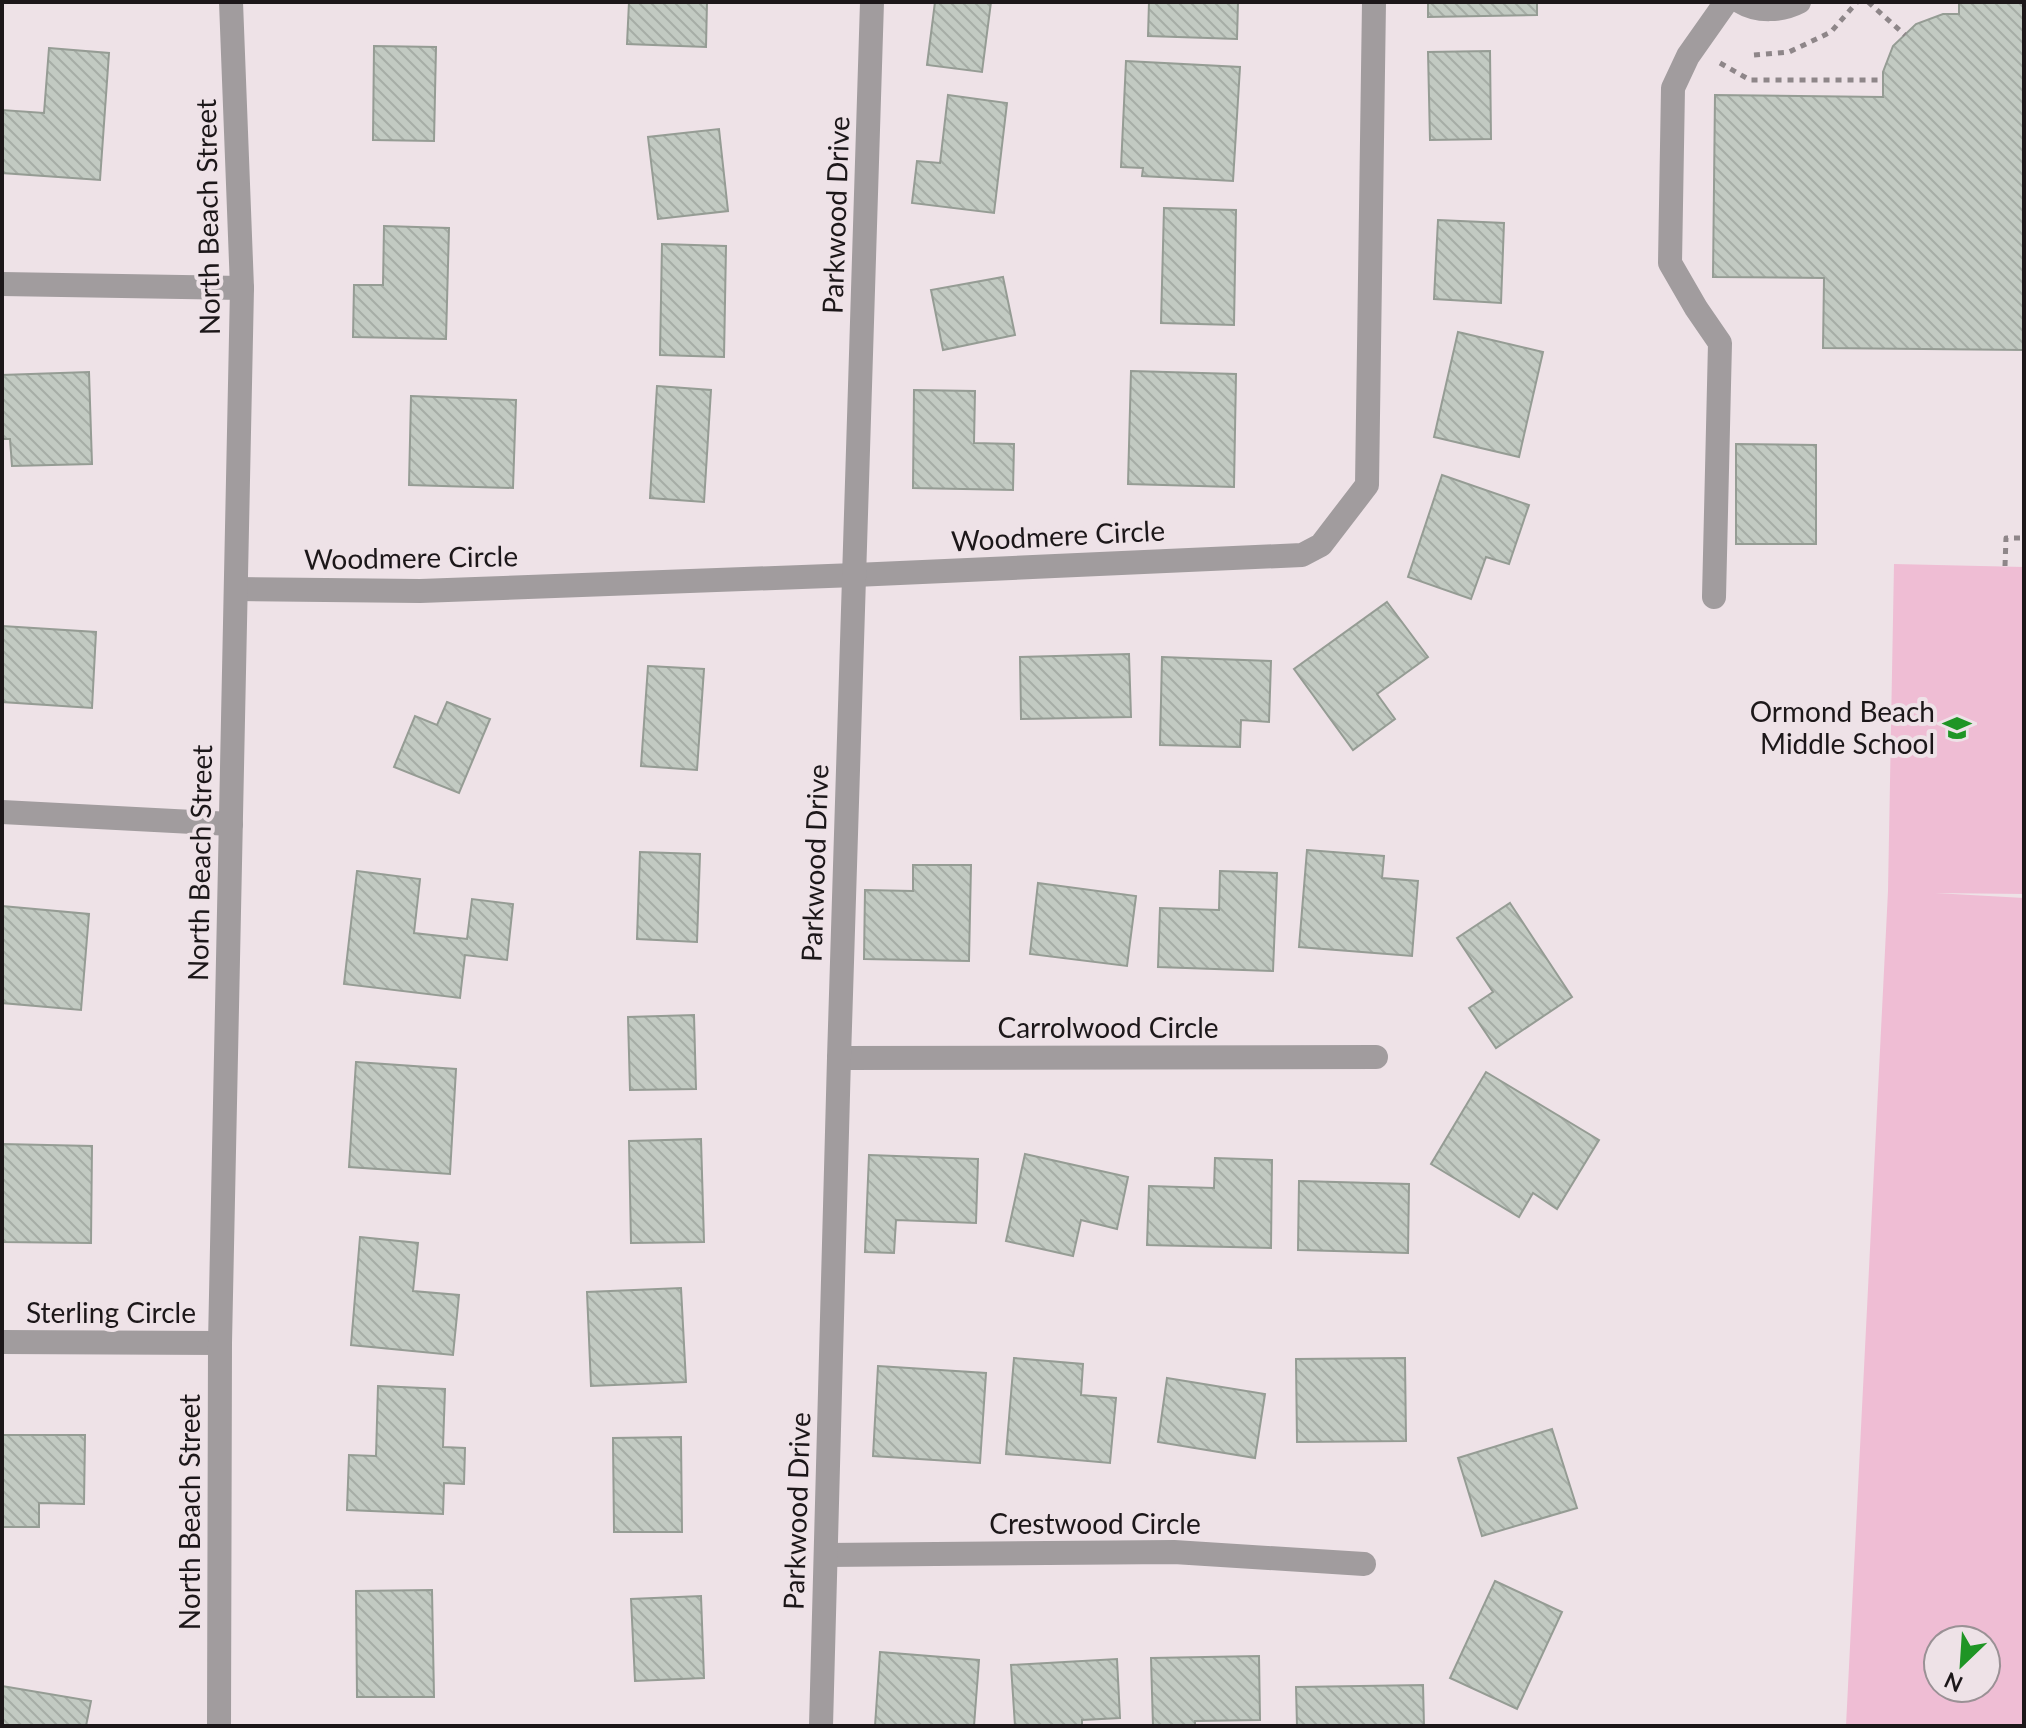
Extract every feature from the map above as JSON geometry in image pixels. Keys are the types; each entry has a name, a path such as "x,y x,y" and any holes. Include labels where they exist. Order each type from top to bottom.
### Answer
{"street":[{"name":"North Beach Street","path":"219,1726 220,1343 242,288 231,2"},
{"name":"Parkwood Drive","path":"821,1726 872,2"},
{"name":"Woodmere Circle","path":"236,589 420,591 1302,555 1321,545 1367,485 1374,2"},
{"path":"1714,597 1720,343 1670,263 1673,88 1688,56 1726,2"},
{"path":"1741,2 1751,9 1789,7 1799,2"},
{"path":"2,284 242,288"},
{"path":"2,812 231,824"},
{"name":"Carrolwood Circle","path":"839,1058 1376,1057"},
{"name":"Sterling Circle","path":"2,1342 220,1343"},
{"name":"Crestwood Circle","path":"826,1555 1174,1552 1364,1564"}],"path":[{"path":"1754,55 1789,52 1831,32 1857,2"},
{"path":"1868,2 1905,35"},
{"path":"1713,58 1750,80 1883,80"},
{"path":"2005,566 2006,538 2024,538"}],"shaded area":[{"path":"1894,564 2024,567 2024,894 1935,893 2024,898 2024,1726 1846,1726 1888,891"}],"building":[{"path":"629,2 707,2 706,47 627,44"},
{"path":"935,2 991,2 982,72 927,65"},
{"path":"1149,2 1238,2 1237,39 1148,36"},
{"path":"1428,2 1537,2 1537,15 1428,17"},
{"path":"1959,2 2024,2 2024,350 1823,348 1824,278 1713,277 1715,95 1883,97 1883,72 1893,46 1916,24 1943,14 1959,14"},
{"path":"374,46 436,47 434,141 373,140"},
{"path":"49,48 109,53 100,180 2,173 2,110 44,113"},
{"path":"1490,51 1491,139 1430,140 1428,52"},
{"path":"1126,61 1240,67 1233,181 1142,176 1143,168 1121,167"},
{"path":"948,95 1007,103 994,213 912,203 917,161 940,163"},
{"path":"719,129 728,211 658,219 648,137"},
{"path":"1164,208 1236,210 1234,325 1161,323"},
{"path":"1438,220 1504,223 1501,303 1434,299"},
{"path":"384,226 449,228 446,339 353,337 354,285 383,285"},
{"path":"662,244 726,246 724,357 660,355"},
{"path":"1003,277 1015,335 943,350 931,290"},
{"path":"1458,332 1543,352 1519,457 1434,437"},
{"path":"1131,371 1236,374 1234,487 1128,484"},
{"path":"89,372 92,464 12,466 10,439 2,439 2,375"},
{"path":"657,386 711,390 704,502 650,498"},
{"path":"914,390 975,391 974,443 1014,444 1013,490 913,488"},
{"path":"411,396 516,400 513,488 409,485"},
{"path":"1736,444 1816,445 1816,544 1736,544"},
{"path":"1442,475 1529,505 1509,564 1486,557 1471,599 1408,577"},
{"path":"1387,602 1428,657 1377,694 1395,719 1353,750 1294,669"},
{"path":"2,626 96,632 92,708 2,702"},
{"path":"1129,654 1131,717 1021,719 1020,657"},
{"path":"1162,657 1271,661 1269,722 1241,720 1240,747 1160,745"},
{"path":"648,666 704,669 697,770 641,766"},
{"path":"447,702 490,719 459,793 394,767 415,716 437,725"},
{"path":"1307,850 1384,856 1382,878 1418,881 1412,956 1299,947"},
{"path":"640,852 700,854 697,942 637,939"},
{"path":"913,865 971,865 969,961 864,959 865,890 913,891"},
{"path":"357,871 420,879 414,933 467,939 472,899 513,904 507,960 465,955 460,998 344,984"},
{"path":"1220,871 1277,873 1273,971 1158,967 1160,908 1219,910"},
{"path":"1038,883 1136,896 1127,966 1030,954"},
{"path":"1510,903 1572,997 1496,1048 1469,1008 1493,992 1457,938"},
{"path":"2,906 89,914 81,1010 2,1003"},
{"path":"694,1015 696,1089 630,1090 628,1017"},
{"path":"356,1062 456,1069 450,1174 349,1167"},
{"path":"1486,1072 1599,1140 1557,1209 1533,1193 1519,1217 1431,1164"},
{"path":"701,1139 704,1242 631,1243 629,1141"},
{"path":"2,1144 92,1146 91,1243 2,1242"},
{"path":"1025,1154 1128,1177 1117,1229 1081,1220 1073,1256 1006,1241"},
{"path":"869,1155 978,1159 976,1223 896,1220 894,1253 865,1252"},
{"path":"1215,1158 1272,1160 1271,1248 1147,1245 1149,1186 1214,1188"},
{"path":"1299,1181 1409,1184 1408,1253 1298,1250"},
{"path":"360,1237 418,1243 413,1291 459,1295 453,1355 351,1345"},
{"path":"681,1288 686,1382 591,1386 587,1292"},
{"path":"1014,1358 1083,1364 1081,1395 1116,1398 1110,1463 1006,1454"},
{"path":"1405,1358 1406,1441 1297,1442 1296,1359"},
{"path":"878,1366 986,1373 980,1463 873,1456"},
{"path":"1167,1378 1265,1394 1255,1458 1158,1442"},
{"path":"378,1386 445,1389 443,1447 465,1448 464,1484 444,1483 443,1514 347,1510 349,1455 376,1456"},
{"path":"1552,1429 1577,1508 1482,1536 1458,1458"},
{"path":"2,1435 85,1435 84,1504 39,1503 39,1527 2,1527"},
{"path":"681,1437 682,1532 614,1532 613,1438"},
{"path":"1495,1581 1562,1612 1517,1709 1450,1678"},
{"path":"432,1590 434,1697 357,1697 356,1591"},
{"path":"701,1596 704,1678 635,1681 631,1599"},
{"path":"880,1652 979,1660 974,1726 875,1726"},
{"path":"1259,1656 1260,1720 1195,1721 1195,1726 1153,1726 1151,1658"},
{"path":"1117,1659 1120,1718 1082,1720 1082,1726 1015,1726 1011,1665"},
{"path":"1423,1685 1424,1726 1297,1726 1296,1687"},
{"path":"2,1686 91,1701 86,1726 2,1726"}],"place":[{"name":"Ormond Beach Middle School","path":"1957,728"}]}
